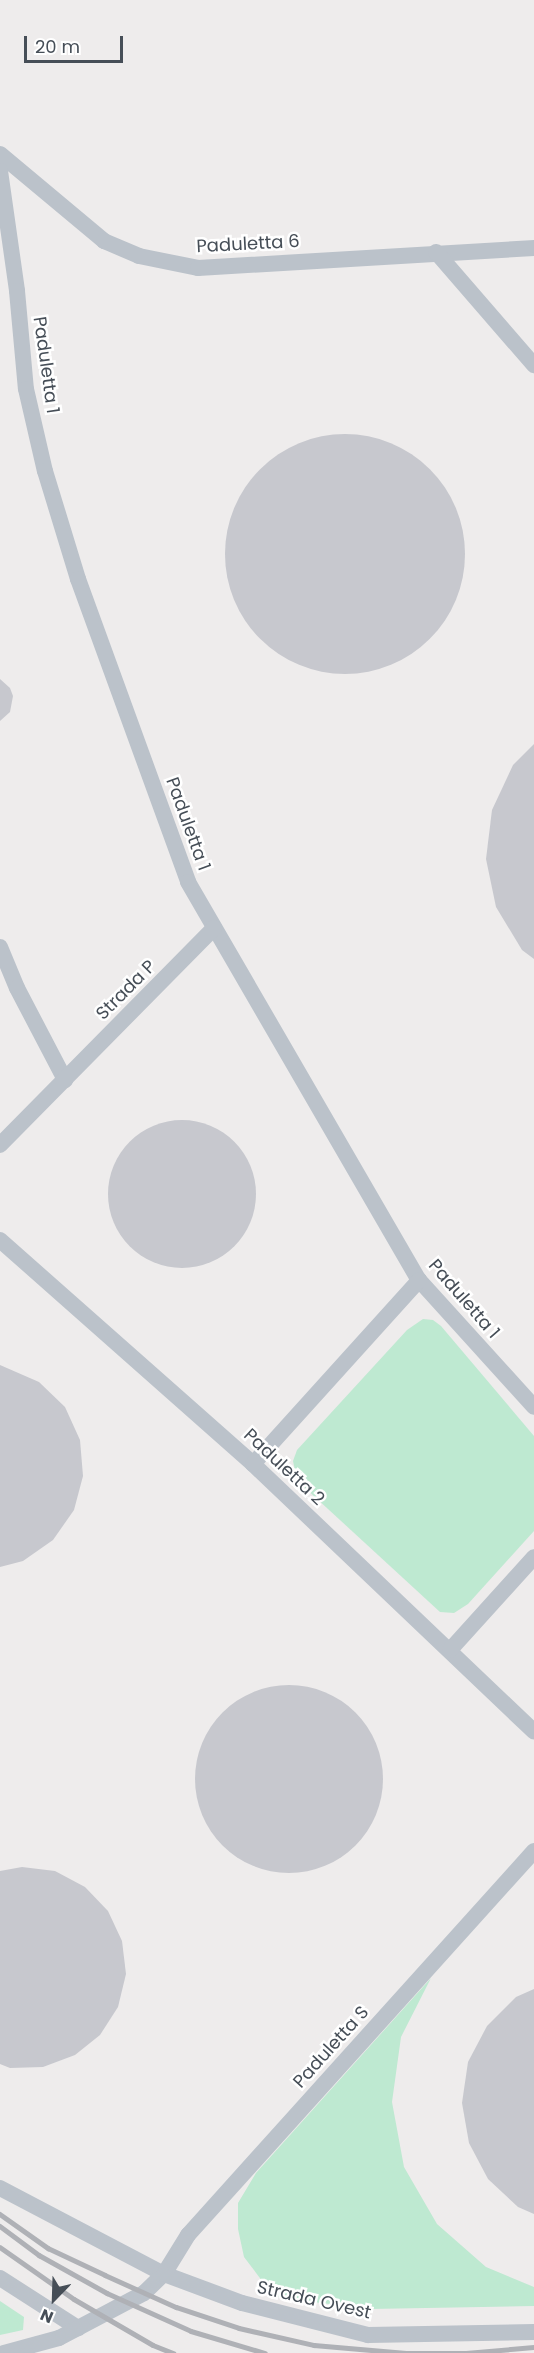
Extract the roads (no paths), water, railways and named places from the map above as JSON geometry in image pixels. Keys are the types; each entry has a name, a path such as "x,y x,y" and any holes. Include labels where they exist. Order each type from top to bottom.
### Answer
{"lane":[{"name":"Paduletta 6","path":"0,154 104,241 139,256 198,267 534,248"},
{"name":"Paduletta 1","path":"0,171 17,291 26,389 45,471 78,579 188,882 419,1280 534,1407"},
{"path":"436,252 534,365"},
{"name":"Strada P","path":"0,1145 214,928"},
{"path":"0,948 17,988 65,1080"},
{"name":"Paduletta 2","path":"0,1240 253,1464 534,1732"},
{"path":"253,1464 419,1280"},
{"path":"450,1650 534,1557"},
{"name":"Paduletta S","path":"4,2353 59,2338 144,2293 164,2274 188,2235 534,1851"},
{"name":"Strada Ovest","path":"0,2187 164,2274 242,2304 368,2335 534,2332"},
{"path":"0,2278 78,2328"}],"railway":[{"path":"0,2214 48,2248 176,2307 239,2328 314,2345 406,2353 466,2353 534,2347"},
{"path":"0,2226 39,2255 107,2293 191,2331 265,2353"},
{"path":"0,2247 74,2299 153,2345 173,2353"}]}
